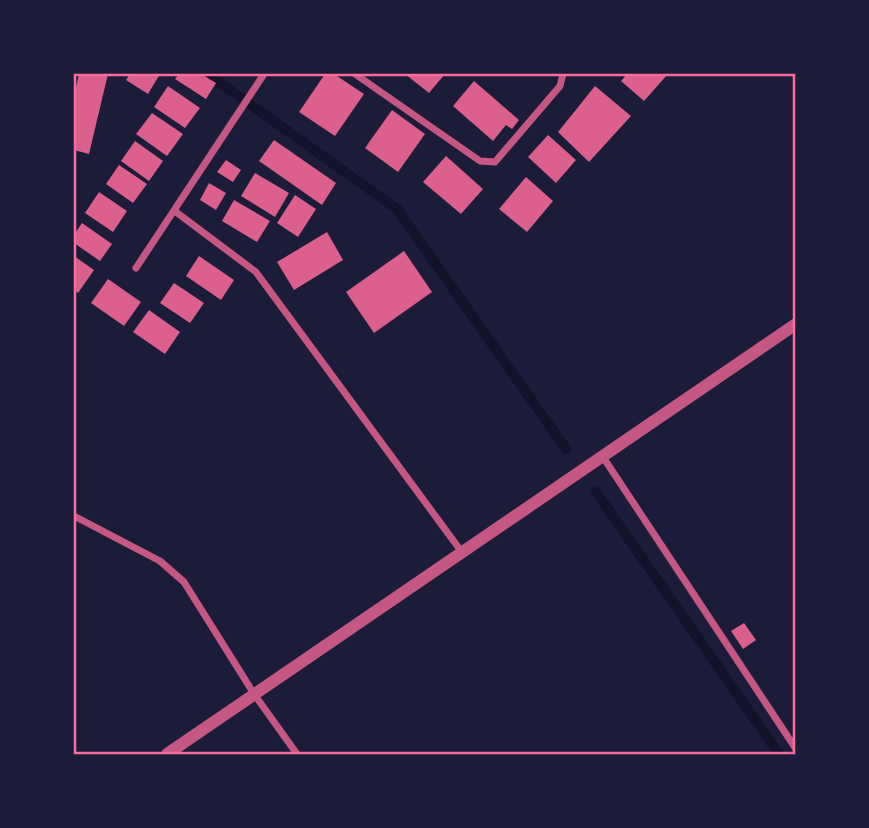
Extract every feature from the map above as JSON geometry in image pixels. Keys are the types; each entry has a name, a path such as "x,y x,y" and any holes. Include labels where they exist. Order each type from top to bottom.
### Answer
{"street":[{"path":"136,268 176,212 264,74"},
{"path":"355,74 480,161 495,162 560,86 563,74"},
{"path":"176,212 256,272 269,287 461,551"},
{"path":"167,754 796,324"},
{"path":"603,457 796,749"},
{"path":"74,516 160,561 184,582 254,694 297,754"}],"building":[{"path":"79,74 108,74 89,154 74,150 74,96"},
{"path":"130,74 160,74 148,94 126,80"},
{"path":"179,74 201,74 216,83 206,99 175,79"},
{"path":"325,74 334,74 364,94 335,136 299,112"},
{"path":"405,74 445,74 429,93"},
{"path":"627,74 668,74 644,101 621,81"},
{"path":"474,81 519,120 512,129 506,125 493,141 453,106"},
{"path":"168,86 200,108 185,128 154,107"},
{"path":"595,86 631,116 589,162 558,132"},
{"path":"392,110 425,134 398,172 365,148"},
{"path":"152,113 183,134 167,156 136,134"},
{"path":"548,135 576,160 556,183 528,157"},
{"path":"274,140 336,183 322,205 259,161"},
{"path":"135,141 163,161 149,181 121,161"},
{"path":"446,156 483,189 461,214 423,182"},
{"path":"226,160 241,170 233,182 217,172"},
{"path":"119,165 147,184 133,203 106,184"},
{"path":"255,173 289,193 275,217 241,196"},
{"path":"526,177 553,201 527,232 499,209"},
{"path":"209,183 226,193 216,210 200,200"},
{"path":"99,192 127,211 113,232 85,213"},
{"path":"295,195 316,209 298,237 277,223"},
{"path":"234,200 270,221 257,242 222,221"},
{"path":"82,223 112,244 100,261 74,243 74,235"},
{"path":"327,232 343,260 294,290 277,262"},
{"path":"404,251 432,292 374,333 346,292"},
{"path":"74,256 94,270 78,293 74,290"},
{"path":"199,256 234,280 221,300 186,276"},
{"path":"108,279 141,302 124,326 91,303"},
{"path":"174,283 204,303 190,323 160,303"},
{"path":"149,310 180,332 165,354 133,332"},
{"path":"744,623 756,640 743,649 731,631"}],"waterway":[{"path":"208,74 397,209 566,449"},
{"path":"596,492 779,754"}]}
